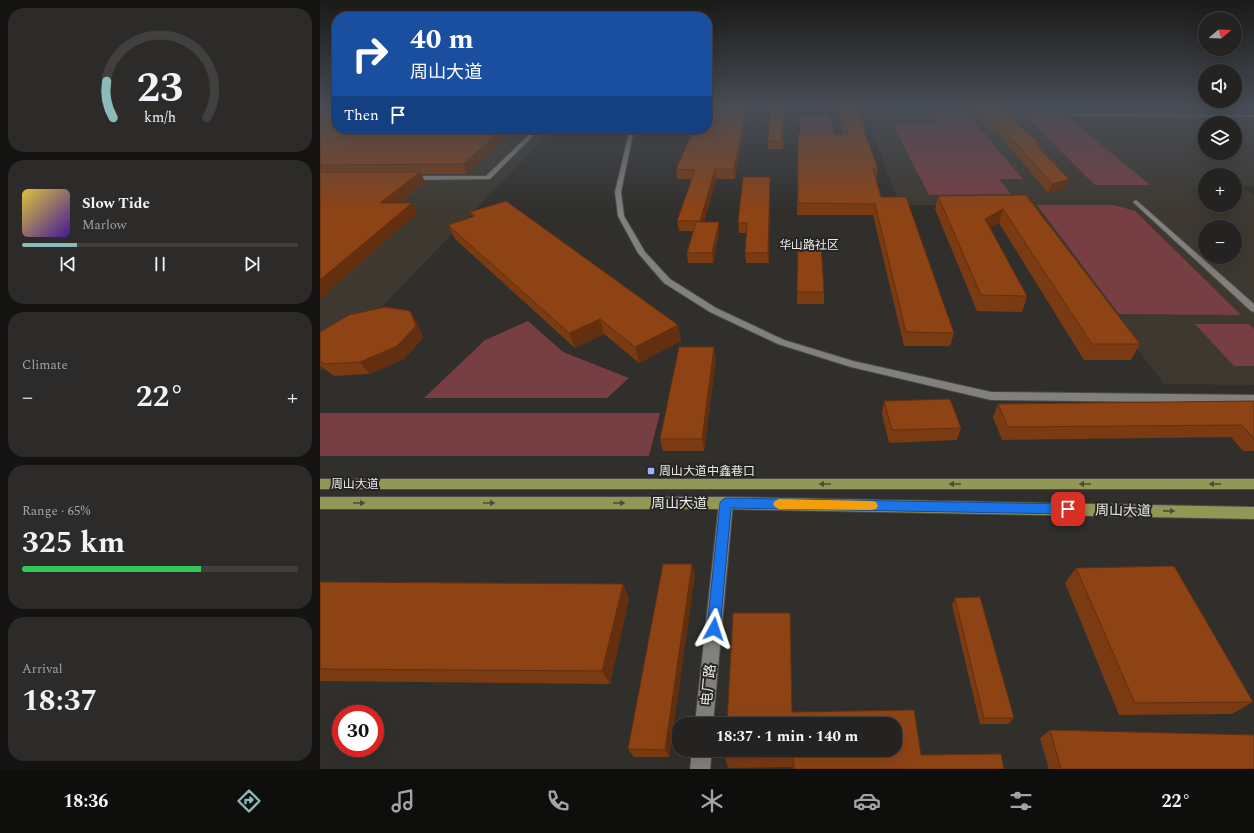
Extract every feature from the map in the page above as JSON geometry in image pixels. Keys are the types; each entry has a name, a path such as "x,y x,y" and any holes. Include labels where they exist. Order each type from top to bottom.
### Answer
{"main road":[{"name":"周山大道","path":"320,484 1254,484"},
{"name":"周山大道","path":"320,503 726,503 1254,512"}],"street":[{"path":"1136,202 1254,309"},
{"name":"电厂路","path":"705,717 726,503"},
{"path":"700,769 701,757"}],"lane":[{"path":"404,178 488,178 526,141"},
{"path":"629,141 618,192 621,216 642,253 667,281 714,310 781,342 851,364 991,396 1254,399"}],"shaded area":[{"path":"320,141 542,141 320,371"},
{"path":"875,141 1198,141 1198,160 1242,160 1242,141 1254,141 1254,186 1242,187 1254,196 1254,385 1164,384 1028,205 900,205"},
{"path":"901,141 990,141 1023,179 999,179 1011,194 929,195"},
{"path":"1050,141 1097,141 1150,185 1095,185"},
{"path":"1037,205 1114,205 1135,211 1241,315 1119,314"},
{"path":"528,321 563,352 629,378 607,398 424,398 485,340"},
{"path":"1195,324 1249,324 1254,329 1254,366 1234,366"},
{"path":"320,413 660,413 649,456 320,456"}],"building":[{"path":"320,141 489,141 463,164 320,165"},
{"path":"689,141 739,141 734,169 715,169 700,221 677,221 695,170 676,169"},
{"path":"798,141 868,141 878,169 873,169 881,197 906,197 954,333 906,332 875,204 798,203"},
{"path":"1014,141 1037,141 1039,143 1034,143 1069,179 1052,184"},
{"path":"320,172 420,172 380,203 412,203 320,280"},
{"path":"743,177 770,177 768,253 745,253 747,223 738,223"},
{"path":"1026,195 1140,344 1092,344 1003,209 985,219 1027,296 981,295 938,196"},
{"path":"506,201 678,325 635,347 600,319 569,333 448,225 475,216 470,212"},
{"path":"696,222 719,222 712,253 687,253"},
{"path":"798,244 821,244 824,292 797,292"},
{"path":"385,307 410,311 416,326 397,346 360,362 324,364 320,361 320,332 349,315"},
{"path":"679,347 714,347 702,439 660,439"},
{"path":"950,399 961,428 892,430 884,401"},
{"path":"1254,401 1254,439 1242,425 1008,427 998,404"},
{"path":"663,564 692,564 665,750 628,749"},
{"path":"1174,566 1253,702 1135,703 1076,568"},
{"path":"320,582 623,584 602,671 320,669"},
{"path":"980,597 1014,718 984,718 955,598"},
{"path":"733,613 790,613 792,712 914,710 921,755 1001,754 1004,769 794,769 793,757 902,757 902,717 727,717"},
{"path":"1050,730 1254,735 1254,769 1061,769"},
{"path":"725,757 793,757 725,758"}],"slow traffic":[{"path":"779,504 872,506"}],"place":[{"name":"周山大道中鑫巷口","path":"651,471"}],"district":[{"name":"华山路社区","path":"809,245"}],"route":[{"path":"714,629 726,503 1068,509"}]}
